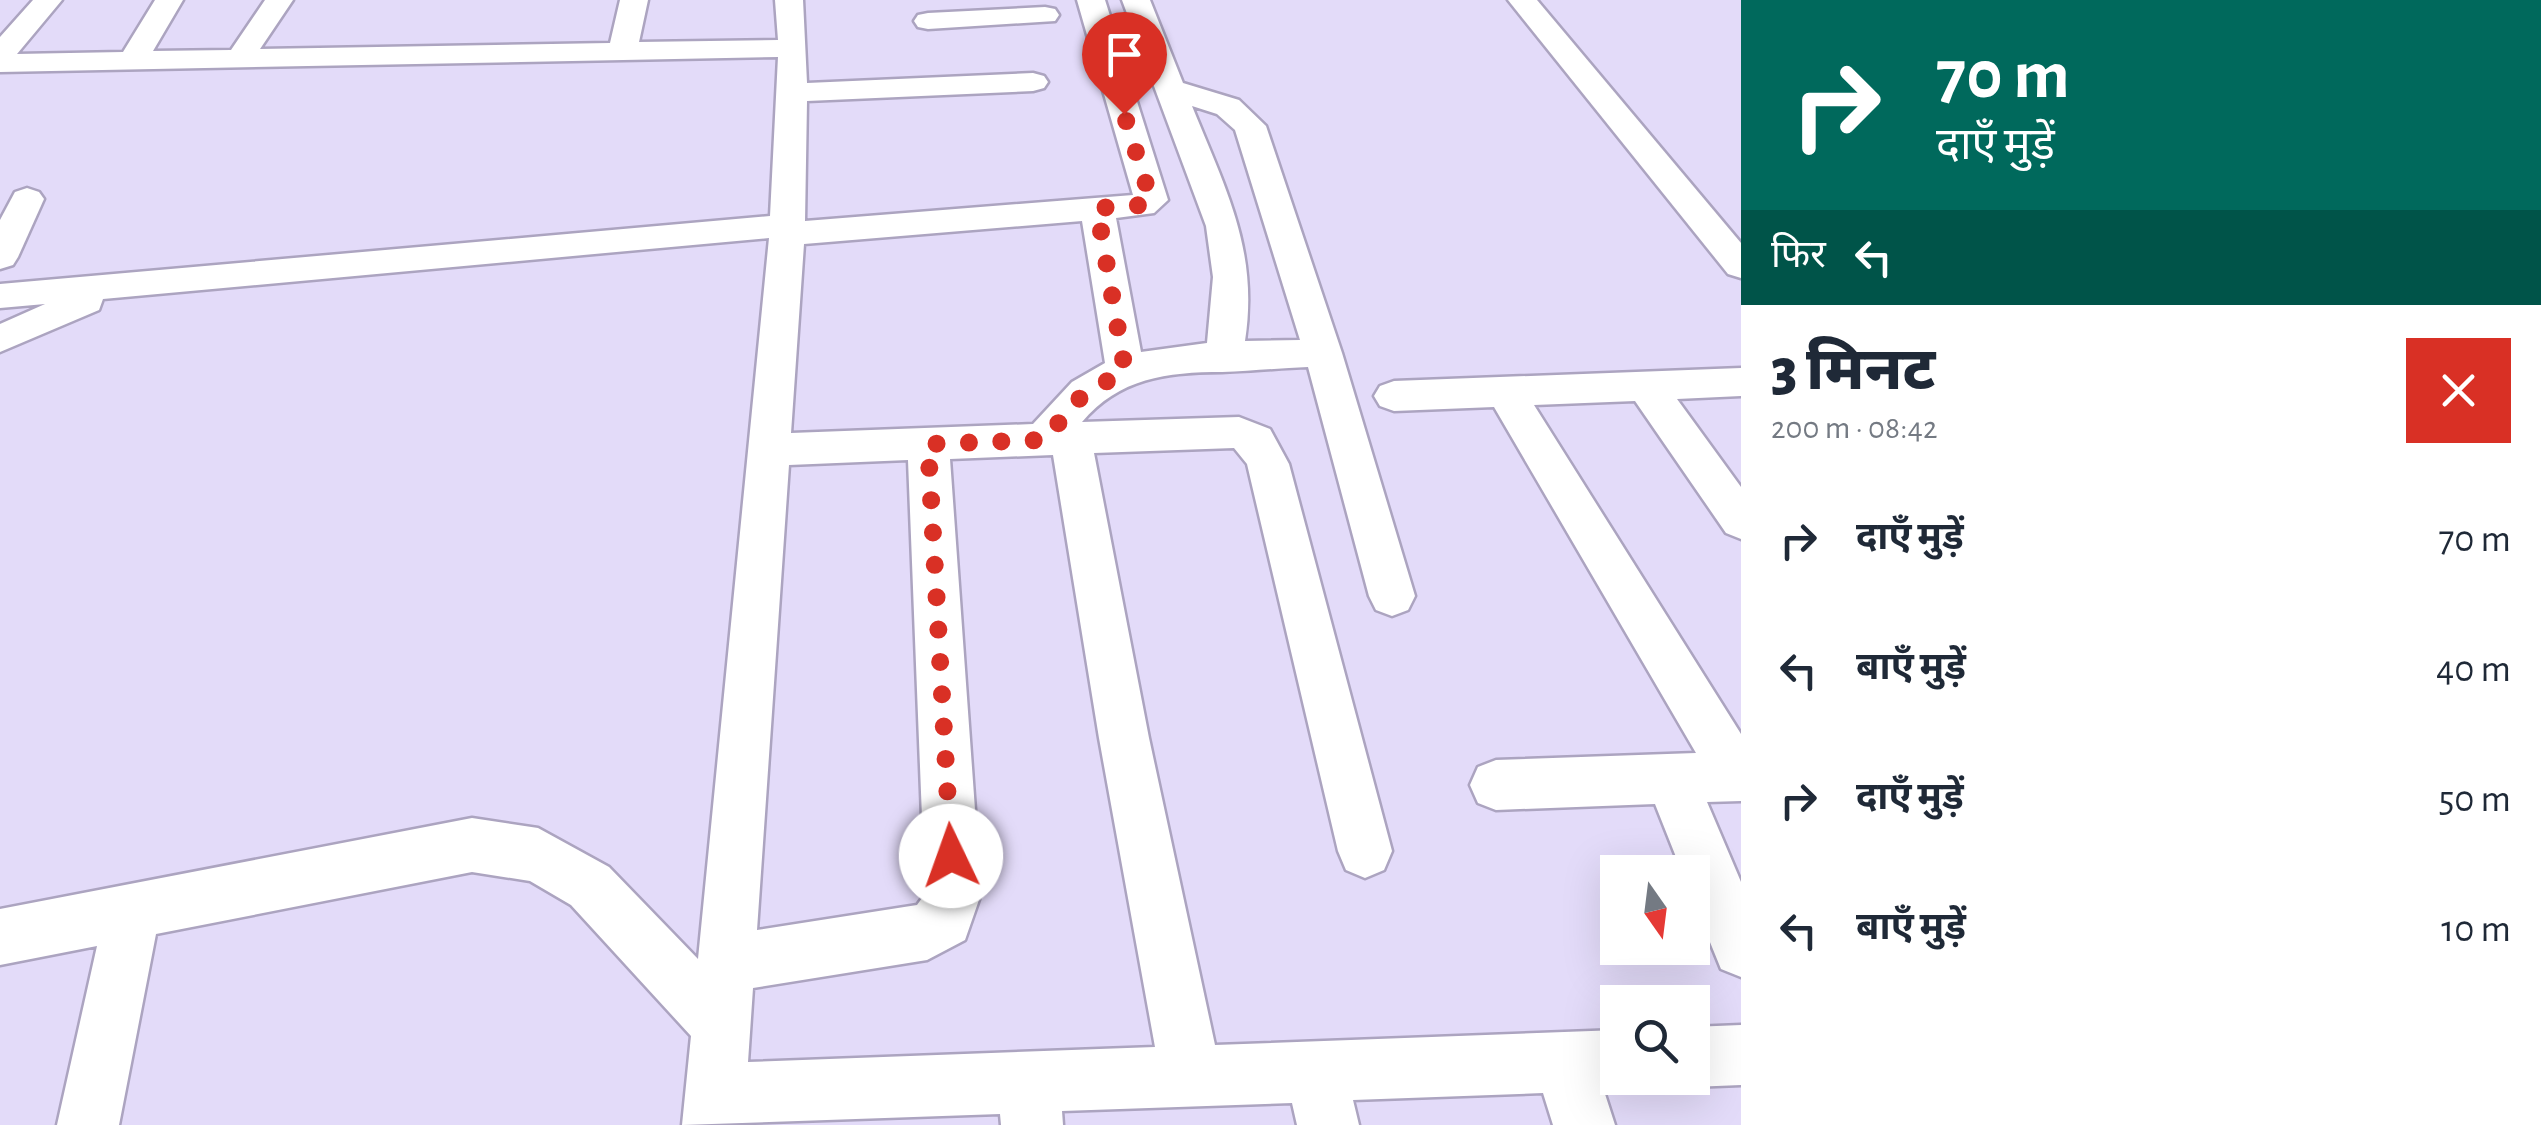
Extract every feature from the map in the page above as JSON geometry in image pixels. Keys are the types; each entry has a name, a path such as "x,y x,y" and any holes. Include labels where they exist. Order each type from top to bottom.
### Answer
{"street":[{"path":"0,59 48,0"},
{"path":"133,60 169,0"},
{"path":"240,58 279,0"},
{"path":"624,51 634,0"},
{"path":"789,0 793,48 788,229 714,1110 1031,1104 1190,1076 1322,1098 1591,1061 1584,1125"},
{"path":"0,296 788,229 1142,205 1151,200 1152,193 1091,0"},
{"path":"1136,0 1223,226 1233,265 1233,308 1224,358"},
{"path":"1522,0 1741,266"},
{"path":"944,86 926,10 1045,15"},
{"path":"0,59 793,48"},
{"path":"792,93 1033,82"},
{"path":"1170,90 1228,107 1250,126 1323,352 1392,596"},
{"path":"0,257 27,199"},
{"path":"1097,208 1125,370"},
{"path":"0,339 120,286"},
{"path":"1190,1076 1124,738 1057,439 1080,398 1125,370 1157,362 1323,352"},
{"path":"1394,396 1741,382"},
{"path":"1646,386 1741,521"},
{"path":"1496,785 1739,776 1504,391"},
{"path":"769,450 1240,432 1255,440 1268,464 1364,851"},
{"path":"726,964 928,932 945,920 953,894 928,444"},
{"path":"1671,778 1741,949"},
{"path":"0,937 472,846 538,854 590,886 722,1025"},
{"path":"88,1125 134,910"},
{"path":"1710,1056 1741,1055"}],"route":[{"path":"951,856 928,444 1044,440 1080,398 1101,381 1125,370 1097,208 1142,205 1151,200 1152,193 1124,114"}]}
